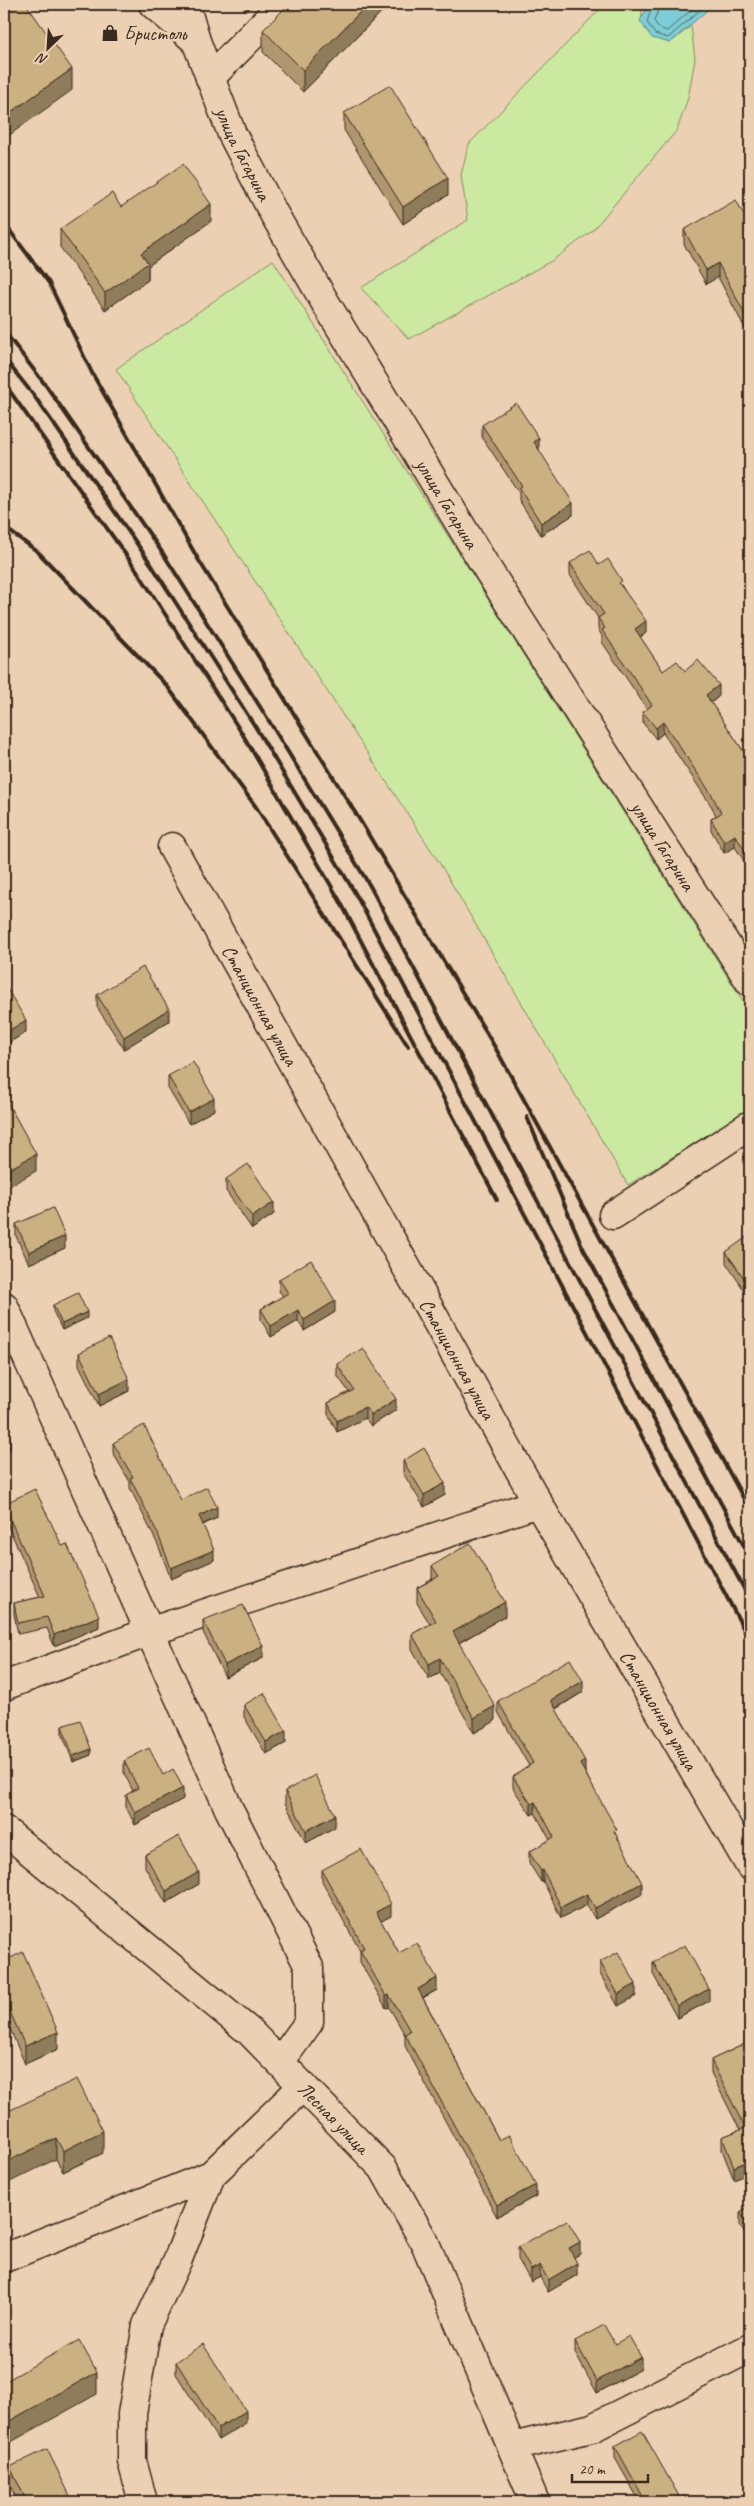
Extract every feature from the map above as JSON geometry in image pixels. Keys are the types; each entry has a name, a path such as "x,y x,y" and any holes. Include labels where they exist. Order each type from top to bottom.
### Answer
{"street":[{"path":"153,4 196,41"},
{"name":"улица Гагарина","path":"185,4 196,41 232,134 274,214 325,302 486,567 750,982"},
{"path":"210,78 282,4"},
{"name":"Станционная улица","path":"172,847 538,1504 750,1866"},
{"path":"613,1215 750,1125"},
{"path":"4,1306 229,1809 309,1967 309,2022 280,2062"},
{"path":"4,1686 149,1632 538,1504"},
{"name":"Лесная улица","path":"4,1830 250,2032 383,2168 425,2243 535,2502"},
{"path":"4,2258 211,2176 303,2086"},
{"path":"143,2502 132,2461 132,2414 147,2325 178,2259 211,2176"},
{"path":"512,2447 592,2428 750,2348"}],"green space":[{"path":"605,4 642,4 642,20 646,30 655,37 670,43 691,26 695,59 688,98 677,130 592,231 553,260 409,339 361,288 468,220 461,175 469,144"},
{"path":"273,260 750,1012 750,1108 628,1185 439,862 116,369"}],"water":[{"path":"649,4 714,4 670,43 652,38 640,21"}],"building":[{"path":"4,4 26,4 72,69 4,117"},
{"path":"289,4 368,4 303,70 263,30"},
{"path":"390,85 448,178 403,207 344,113"},
{"path":"183,164 211,204 141,253 148,263 105,293 60,229 112,193 121,207"},
{"path":"736,200 750,226 750,324 718,263 706,270 684,230"},
{"path":"516,403 539,438 534,442 573,503 541,523 519,488 522,486 482,425"},
{"path":"590,550 599,565 608,559 622,581 619,583 646,621 635,629 663,671 677,661 685,671 698,660 719,685 706,695 750,761 750,791 748,793 750,796 750,858 735,835 724,842 711,819 721,813 712,795 663,722 656,728 643,712 652,705 602,630 605,628 598,618 604,614 570,563"},
{"path":"143,967 169,1009 124,1037 97,995"},
{"path":"4,984 26,1020 7,1032 4,1027"},
{"path":"193,1062 214,1098 189,1112 168,1076"},
{"path":"4,1096 36,1154 4,1172"},
{"path":"248,1164 274,1202 252,1217 226,1179"},
{"path":"53,1208 65,1236 29,1252 16,1224"},
{"path":"748,1236 750,1238 750,1287 726,1252"},
{"path":"311,1260 335,1301 304,1320 298,1310 271,1326 261,1309 288,1293 279,1279"},
{"path":"78,1293 87,1312 62,1324 53,1305"},
{"path":"109,1338 129,1379 99,1394 79,1353"},
{"path":"363,1348 396,1399 371,1415 365,1407 337,1421 328,1403 354,1390 337,1364"},
{"path":"4,1422 10,1438 4,1441"},
{"path":"144,1425 181,1500 207,1487 217,1507 199,1516 214,1550 171,1568 158,1534 130,1478 133,1477 113,1443"},
{"path":"424,1448 445,1483 424,1495 403,1461"},
{"path":"35,1489 62,1546 67,1544 99,1616 54,1635 47,1617 18,1623 14,1603 45,1596 4,1506 4,1504"},
{"path":"470,1543 505,1602 453,1632 495,1706 474,1718 440,1658 429,1664 412,1634 436,1621 417,1588 439,1576 432,1566"},
{"path":"243,1605 263,1646 225,1665 203,1620"},
{"path":"570,1659 583,1681 551,1700 585,1761 580,1764 617,1830 614,1831 642,1883 595,1908 587,1894 561,1907 543,1870 541,1871 529,1852 554,1837 535,1802 531,1804 513,1777 533,1763 498,1701"},
{"path":"264,1693 286,1731 266,1742 244,1705"},
{"path":"80,1720 91,1749 73,1756 62,1726"},
{"path":"149,1748 163,1775 173,1769 183,1788 135,1813 126,1795 138,1788 124,1761"},
{"path":"315,1775 335,1815 306,1831 285,1791"},
{"path":"179,1836 199,1872 166,1891 145,1855"},
{"path":"361,1849 391,1904 376,1912 399,1953 417,1943 437,1978 418,1989 499,2140 509,2135 536,2185 497,2205 405,2034 410,2031 389,1995 386,1996 360,1950 364,1948 322,1870"},
{"path":"685,1945 709,1989 677,2006 653,1962"},
{"path":"23,1952 58,2032 25,2046 4,1998 4,1961"},
{"path":"618,1952 636,1984 618,1994 600,1962"},
{"path":"749,2042 750,2160 734,2167 722,2137 745,2128 711,2060"},
{"path":"77,2079 103,2131 63,2151 56,2138 4,2163 4,2113"},
{"path":"750,2206 750,2228 740,2212"},
{"path":"567,2220 580,2242 569,2248 577,2263 548,2280 540,2265 531,2270 518,2247"},
{"path":"604,2325 615,2344 629,2336 641,2357 597,2381 575,2341"},
{"path":"79,2340 97,2372 4,2424 4,2382"},
{"path":"203,2344 246,2411 218,2428 176,2362"},
{"path":"642,2431 680,2498 685,2496 688,2502 646,2502 615,2446"},
{"path":"47,2449 73,2502 27,2502 10,2467"}],"railway":[{"path":"4,223 49,283 92,373 198,559 361,822 496,1049 750,1510"},
{"path":"4,331 47,387 164,555 370,886 750,1600"},
{"path":"4,358 35,397 151,564 256,728 355,893 750,1641"},
{"path":"4,383 138,572 243,735 340,901 497,1200"},
{"path":"4,527 38,552 167,686 256,807 408,1046"},
{"path":"527,1117 583,1248 750,1557"}],"place":[{"name":"Бристоль","path":"110,33"}]}
